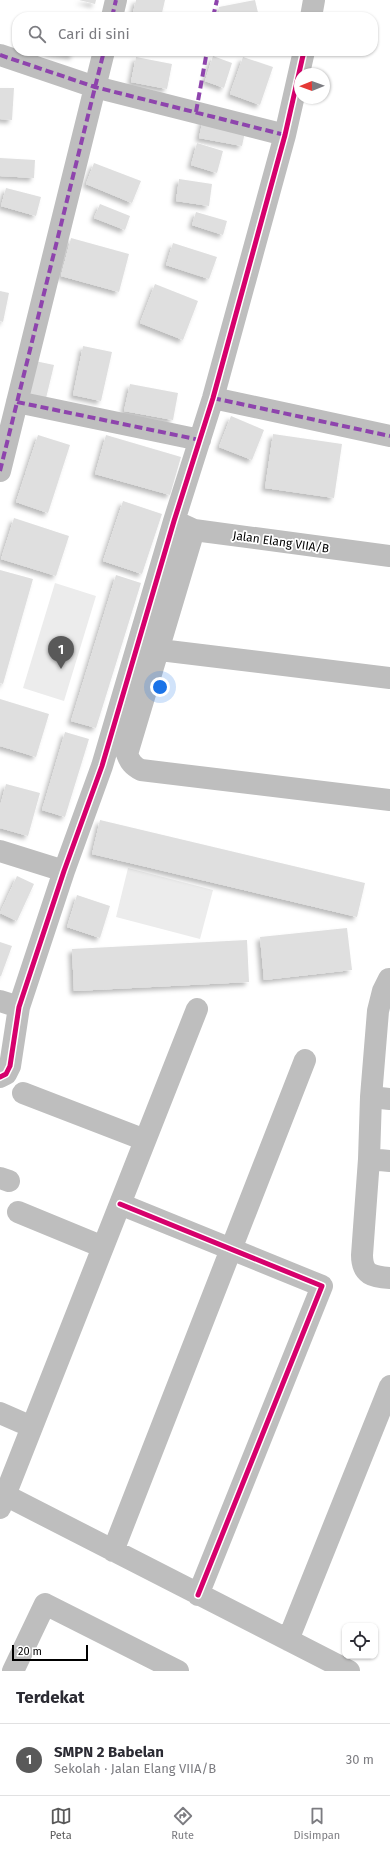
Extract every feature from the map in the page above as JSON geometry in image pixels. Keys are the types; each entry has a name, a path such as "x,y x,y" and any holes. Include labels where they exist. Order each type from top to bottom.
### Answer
{"street":[{"path":"113,12 116,0"},
{"path":"312,12 314,0"},
{"path":"0,55 95,87 284,135"},
{"path":"0,471 103,56"},
{"path":"0,1077 6,1074 10,1066 10,1004 64,871 102,766 174,521 213,398 284,135 303,56"},
{"path":"213,398 390,436"},
{"path":"17,402 200,440"},
{"name":"Jalan Elang VIIA/B","path":"174,521 194,530 390,556"},
{"path":"194,530 160,650 127,754 129,761 134,767 141,770 390,800"},
{"path":"160,650 390,678"},
{"path":"0,851 64,871"},
{"path":"390,975 383,991 378,1011 380,1160 362,1264 369,1273 377,1277 390,1278"},
{"path":"196,1009 2,1502 113,1551 349,1671"},
{"path":"113,1551 305,1060"},
{"path":"23,1093 145,1140"},
{"path":"120,1204 322,1286 198,1595"},
{"path":"18,1212 103,1247"},
{"path":"288,1640 390,1386"},
{"path":"0,1413 32,1426"},
{"path":"13,1671 45,1604 178,1671"}],"shaded area":[{"path":"55,583 96,596 64,701 23,688"},
{"path":"128,868 213,890 200,939 116,917"}],"building":[{"path":"79,0 96,0 95,4"},
{"path":"136,0 165,0 162,12 133,12"},
{"path":"255,0 258,12 220,12 219,7"},
{"path":"213,56 232,63 224,88 205,81"},
{"path":"136,57 172,64 167,89 131,82"},
{"path":"243,57 273,67 260,105 230,94"},
{"path":"0,88 14,88 12,120 0,119"},
{"path":"203,119 246,127 242,146 199,138"},
{"path":"197,143 223,151 217,173 191,165"},
{"path":"0,158 35,160 34,178 0,176"},
{"path":"94,163 141,181 132,203 86,184"},
{"path":"179,179 212,184 209,206 176,201"},
{"path":"6,188 41,197 36,216 1,206"},
{"path":"100,204 130,216 125,230 94,218"},
{"path":"196,212 227,221 223,235 192,225"},
{"path":"71,238 129,254 119,292 61,276"},
{"path":"173,243 217,257 209,279 166,265"},
{"path":"155,284 198,301 183,340 140,323"},
{"path":"0,291 9,293 3,322 0,321"},
{"path":"83,346 112,352 101,401 73,395"},
{"path":"35,361 54,365 46,398 28,394"},
{"path":"130,384 178,393 173,420 124,411"},
{"path":"231,416 264,430 252,460 219,447"},
{"path":"273,434 342,444 334,498 265,488"},
{"path":"38,435 70,445 48,513 16,502"},
{"path":"106,435 181,457 170,495 95,474"},
{"path":"123,501 162,514 142,574 103,561"},
{"path":"14,518 69,536 56,576 1,559"},
{"path":"0,570 33,579 3,684 0,683"},
{"path":"116,575 141,583 96,728 71,721"},
{"path":"0,699 49,714 36,757 0,746"},
{"path":"65,732 89,739 65,817 42,810"},
{"path":"6,784 40,793 28,836 0,828 0,806"},
{"path":"100,820 365,883 357,917 92,854"},
{"path":"17,876 34,884 17,921 0,913"},
{"path":"77,895 110,906 100,938 67,927"},
{"path":"347,928 352,970 264,980 260,937"},
{"path":"247,940 249,982 74,991 72,949"},
{"path":"0,942 12,946 1,976 0,976"}],"marked path":[{"path":"113,12 116,0"},
{"path":"214,12 217,0"},
{"path":"0,55 95,87 285,135"},
{"path":"0,471 103,56"},
{"path":"196,112 206,56"},
{"path":"213,398 390,436"},
{"path":"17,402 200,440"}],"cycle path":[{"path":"0,1077 6,1074 10,1066 19,1007 64,871 102,766 174,521 213,398 285,135 303,56"},
{"path":"120,1204 322,1286 198,1595"}],"place":[{"name":"SMPN 2 Babelan","path":"61,669"}]}
